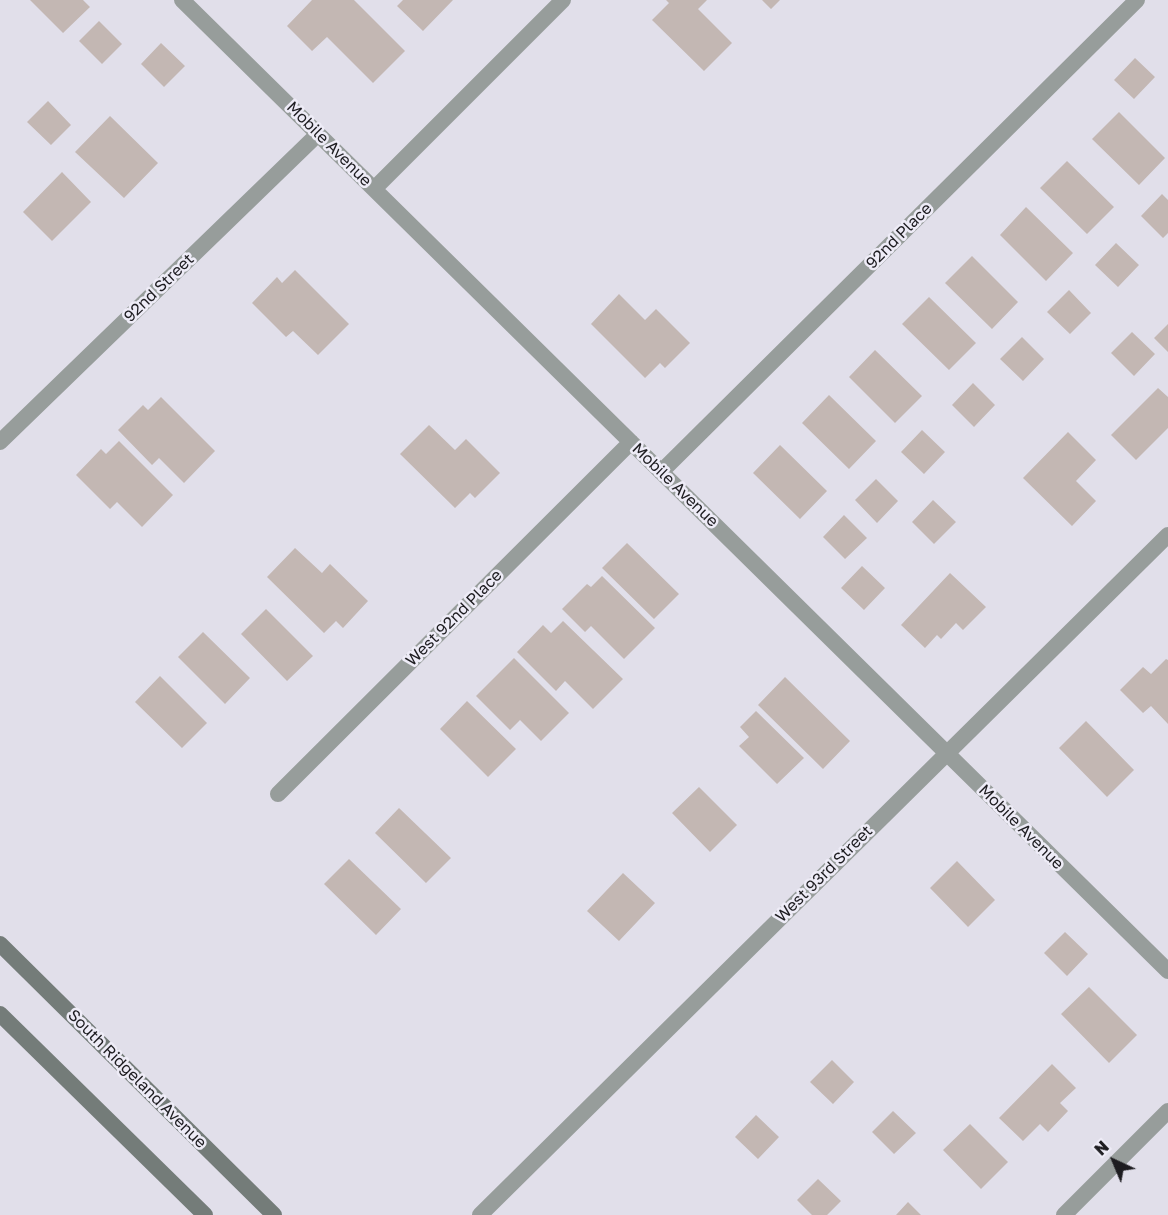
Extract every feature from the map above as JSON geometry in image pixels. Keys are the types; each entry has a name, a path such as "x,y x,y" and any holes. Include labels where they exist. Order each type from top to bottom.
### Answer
{"main road":[{"name":"South Ridgeland Avenue","path":"0,944 274,1215"},
{"path":"0,1014 205,1215"}],"street":[{"name":"Mobile Avenue","path":"182,0 1168,971"},
{"path":"374,189 563,0"},
{"name":"92nd Place","path":"661,472 1137,0"},
{"name":"92nd Street","path":"0,442 318,134"},
{"name":"West 92nd Place","path":"278,794 630,442"},
{"name":"West 93rd Street","path":"480,1215 1168,535"},
{"path":"1064,1215 1168,1112"}],"building":[{"path":"30,0 83,0 90,7 63,33"},
{"path":"312,0 354,0 405,51 373,83 327,37 312,51 287,26"},
{"path":"403,0 453,0 423,31 397,6"},
{"path":"666,0 707,0 698,9 732,43 704,71 652,20 669,3"},
{"path":"762,0 780,0 771,9"},
{"path":"99,21 122,44 102,64 79,41"},
{"path":"161,43 185,66 164,87 141,64"},
{"path":"1135,58 1155,77 1134,99 1114,80"},
{"path":"48,101 71,125 51,145 27,122"},
{"path":"1119,112 1165,158 1139,185 1092,139"},
{"path":"110,116 158,163 124,198 75,152"},
{"path":"1067,161 1114,207 1087,234 1040,188"},
{"path":"62,172 91,202 52,241 23,212"},
{"path":"1162,194 1168,200 1168,233 1163,238 1141,216"},
{"path":"1026,207 1073,253 1046,281 1000,235"},
{"path":"1116,243 1139,265 1118,287 1095,265"},
{"path":"972,256 1018,302 992,329 945,283"},
{"path":"295,270 349,324 318,355 293,331 286,337 252,303 277,277 282,283"},
{"path":"1069,290 1091,313 1070,334 1047,312"},
{"path":"619,294 645,320 656,309 690,343 665,368 660,363 645,378 591,324"},
{"path":"929,297 976,343 949,370 902,324"},
{"path":"1168,324 1168,352 1154,338"},
{"path":"1132,332 1155,354 1134,376 1111,353"},
{"path":"1022,337 1044,359 1023,381 1000,359"},
{"path":"875,350 922,396 895,423 849,377"},
{"path":"973,383 995,405 974,427 952,405"},
{"path":"1158,388 1168,397 1168,428 1136,460 1111,435"},
{"path":"829,395 876,441 849,469 802,423"},
{"path":"161,397 215,451 184,483 159,458 152,465 118,430 143,405 148,410"},
{"path":"429,425 455,450 466,439 500,473 475,498 470,493 455,508 400,454"},
{"path":"922,430 945,452 924,474 901,452"},
{"path":"1068,432 1096,460 1076,481 1096,501 1072,526 1023,478"},
{"path":"119,441 173,495 142,527 117,502 110,509 76,475 101,449 106,454"},
{"path":"780,445 827,491 800,519 753,473"},
{"path":"876,479 898,501 877,523 855,500"},
{"path":"933,500 956,522 934,544 912,522"},
{"path":"844,515 867,538 845,559 823,537"},
{"path":"627,543 679,594 654,619 602,568"},
{"path":"295,548 322,573 330,564 368,601 343,628 336,621 324,633 267,577"},
{"path":"862,566 885,588 864,610 841,588"},
{"path":"950,573 986,607 963,630 956,623 941,639 937,635 925,648 901,625"},
{"path":"602,576 655,628 624,659 591,626 585,632 562,609 587,584 591,587"},
{"path":"266,609 313,656 287,681 241,634"},
{"path":"563,621 623,679 593,709 565,681 556,691 517,652 543,625 551,633"},
{"path":"203,632 250,678 225,704 178,657"},
{"path":"514,658 569,713 541,741 520,720 510,730 476,696"},
{"path":"1166,659 1168,660 1168,724 1151,706 1143,713 1120,690 1143,667 1151,674"},
{"path":"160,676 207,723 182,748 135,702"},
{"path":"785,677 850,741 823,769 758,705"},
{"path":"467,701 516,749 488,777 440,729"},
{"path":"756,711 804,758 777,784 739,746 749,737 740,727"},
{"path":"1086,721 1134,770 1107,797 1059,748"},
{"path":"699,787 737,825 710,852 672,813"},
{"path":"399,808 451,858 426,883 375,833"},
{"path":"349,859 401,909 376,935 324,884"},
{"path":"957,861 995,900 968,927 930,888"},
{"path":"623,873 655,903 619,941 587,911"},
{"path":"1065,932 1088,954 1067,976 1044,953"},
{"path":"1089,987 1137,1035 1109,1063 1061,1014"},
{"path":"832,1060 854,1082 833,1104 810,1082"},
{"path":"1052,1064 1076,1088 1060,1103 1068,1111 1048,1132 1040,1124 1023,1141 999,1118"},
{"path":"893,1111 916,1133 894,1154 872,1132"},
{"path":"756,1115 779,1137 758,1159 735,1137"},
{"path":"970,1124 1008,1162 981,1189 943,1150"},
{"path":"818,1179 841,1201 827,1215 812,1215 797,1200"},
{"path":"908,1202 921,1215 896,1215"}]}
